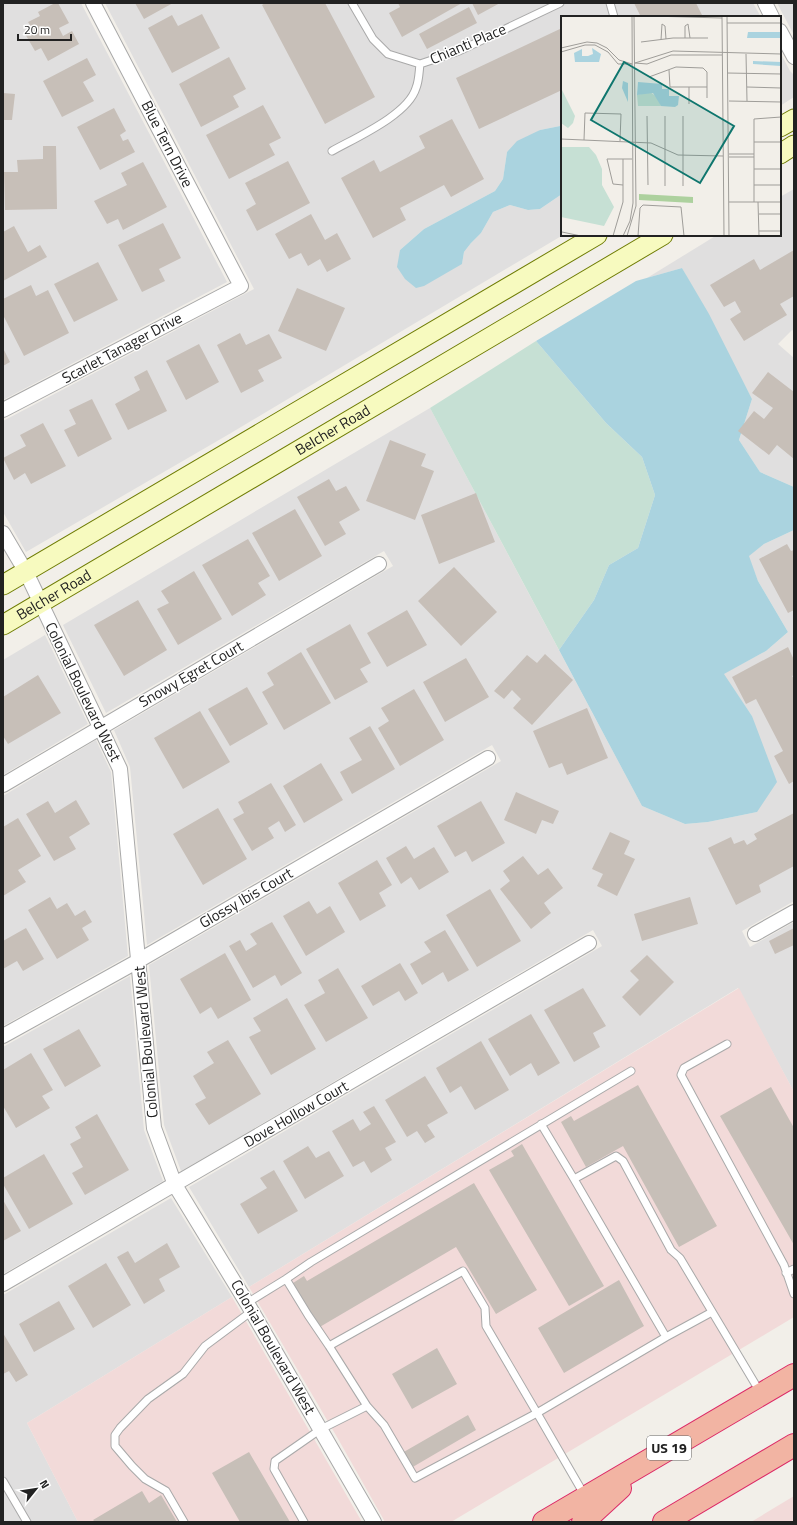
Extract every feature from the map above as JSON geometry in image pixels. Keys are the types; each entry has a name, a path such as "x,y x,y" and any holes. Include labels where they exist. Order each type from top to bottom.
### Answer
{"highway":[{"name":"US 19","path":"544,1522 794,1375"},
{"path":"755,1469 794,1435"},
{"path":"664,1522 794,1445"},
{"path":"583,1522 653,1458"}],"main road":[{"path":"781,126 794,119"},
{"path":"781,153 794,145"},
{"path":"781,165 794,158"},
{"path":"3,586 595,236"},
{"name":"Belcher Road","path":"3,625 661,236"}],"street":[{"name":"Blue Tern Drive","path":"93,3 241,286"},
{"path":"765,3 772,16"},
{"path":"781,33 794,57"},
{"name":"Scarlet Tanager Drive","path":"3,410 241,286"},
{"name":"Colonial Boulevard West","path":"3,533 26,572 120,769 154,1128 175,1185 250,1307 374,1522"},
{"name":"Snowy Egret Court","path":"3,785 379,564"},
{"name":"Glossy Ibis Court","path":"3,1036 138,961 488,758"},
{"path":"755,934 794,912"},
{"name":"Dove Hollow Court","path":"3,1284 589,943"}],"lane":[{"name":"Chianti Place","path":"352,3 373,40 388,54 420,64 459,51 560,3"},
{"path":"610,3 614,16"},
{"path":"332,151 388,120 405,106 416,89 420,64"},
{"path":"728,1044 684,1068 681,1075 784,1265 794,1294"},
{"path":"184,1522 166,1491 145,1479 115,1446 115,1435 148,1399 183,1374 205,1346 250,1307 286,1279 318,1258 631,1071"},
{"path":"541,1124 666,1337"},
{"path":"574,1179 616,1156 623,1161 671,1250 680,1258 761,1394"},
{"path":"786,1273 794,1269"},
{"path":"329,1346 463,1271 485,1308 486,1326 585,1498"},
{"path":"286,1279 367,1406 384,1425 415,1478 537,1413 666,1337 712,1312"},
{"path":"304,1522 274,1469 275,1461 321,1429 367,1406"},
{"path":"3,1481 27,1522"}],"shaded area":[{"path":"3,3 81,3 227,282 3,400"},
{"path":"105,3 753,3 760,16 561,16 561,125 540,130 507,152 503,179 495,191 424,229 400,250 462,264 464,252 481,233 493,212 510,205 528,210 540,209 561,195 561,236 231,433 26,552 3,512 3,421 254,289"},
{"path":"777,3 794,3 794,35"},
{"path":"781,54 790,71 794,75 794,97 781,105"},
{"path":"794,189 794,331 792,330 778,344 794,358 794,487 760,472 739,440 752,399 682,268 647,278 715,236 781,236 781,196"},
{"path":"430,408 642,806 685,824 708,822 757,812 752,716 723,674 766,651 788,632 758,581 748,556 764,544 794,530 794,901 742,931 750,947 794,922 794,1092 738,988 249,1287 189,1187 602,946 593,930 181,1171 164,1125 149,965 501,761 492,745 147,945 130,767 114,730 393,566 384,551 106,713 63,625"},
{"path":"45,635 88,724 3,775 3,660"},
{"path":"96,740 111,772 128,956 3,1026 3,796"},
{"path":"130,976 144,1130 163,1181 3,1274 3,1047"},
{"path":"739,988 794,1092 794,1317 451,1522 385,1522 249,1287"},
{"path":"171,1198 232,1297 27,1423 78,1522 3,1522 3,1295"},
{"path":"232,1297 362,1522 78,1522 27,1423"},
{"path":"794,1496 794,1522 751,1522"}],"green space":[{"path":"536,341 606,423 642,457 655,495 638,548 609,565 594,600 559,650 430,408"}],"water":[{"path":"561,125 561,195 540,209 528,210 510,205 493,212 481,233 464,252 462,264 424,286 416,288 405,279 397,267 400,250 424,229 495,191 503,179 507,152 517,141 540,130"},
{"path":"682,268 709,314 752,399 739,440 760,472 794,487 794,530 764,544 749,556 758,581 788,632 766,651 724,674 752,716 777,782 757,812 708,822 685,824 642,806 559,650 594,600 609,565 638,548 655,495 642,457 606,423 536,341 636,281"}],"building":[{"path":"55,3 58,3 69,23 59,28 63,36 72,31 79,44 48,61 41,48 35,51 24,32 32,28 28,22 40,16 38,12"},
{"path":"135,3 173,3 144,19"},
{"path":"265,3 325,3 375,97 325,124 262,5"},
{"path":"398,3 462,3 402,37 389,13 400,7"},
{"path":"472,3 500,3 478,15"},
{"path":"634,3 696,3 702,16 640,16"},
{"path":"469,7 477,23 427,49 419,34"},
{"path":"202,14 220,48 172,73 148,28 172,15 178,26"},
{"path":"561,28 561,90 479,129 456,78"},
{"path":"229,57 246,89 233,96 239,107 201,127 179,84"},
{"path":"87,58 96,75 83,82 94,101 62,117 43,81"},
{"path":"3,93 15,94 12,120 3,120"},
{"path":"263,105 281,138 269,144 275,155 229,179 206,135"},
{"path":"114,108 126,131 120,135 123,141 128,139 135,152 100,170 77,127"},
{"path":"452,119 484,179 451,197 444,185 400,208 406,220 373,238 341,178 374,160 380,172 425,148 419,136"},
{"path":"43,146 56,146 57,209 5,210 4,172 18,172 17,160 43,159"},
{"path":"288,161 310,203 257,231 246,210 256,204 245,183"},
{"path":"143,162 167,207 123,230 118,219 107,224 94,201 127,185 121,173"},
{"path":"311,214 325,240 337,233 351,259 327,272 320,259 308,266 301,253 289,259 275,234"},
{"path":"163,223 181,258 159,269 165,281 142,292 118,245"},
{"path":"14,226 28,252 40,245 47,257 3,281 3,232"},
{"path":"794,250 794,296 780,304 787,315 744,341 730,319 741,312 735,301 724,307 710,285 754,259 760,270"},
{"path":"98,262 118,300 74,322 54,284"},
{"path":"31,285 36,296 48,290 69,333 24,356 3,315 3,299"},
{"path":"297,288 345,308 326,351 278,331"},
{"path":"240,333 246,345 269,334 282,358 258,370 264,381 241,393 217,345"},
{"path":"199,344 219,382 186,400 166,361"},
{"path":"3,348 10,362 3,366"},
{"path":"147,370 167,411 128,430 115,404 140,390 134,377"},
{"path":"768,372 794,392 794,459 777,445 769,455 738,431 754,411 764,419 773,408 752,393"},
{"path":"92,399 112,439 78,457 64,430 76,424 69,410"},
{"path":"43,423 66,466 31,484 25,473 14,480 3,458 26,446 20,435"},
{"path":"390,440 426,454 421,466 434,471 415,520 366,501"},
{"path":"329,479 336,491 346,486 360,510 339,522 346,534 325,546 297,497"},
{"path":"476,493 495,542 439,564 421,515"},
{"path":"295,509 322,556 279,581 252,533"},
{"path":"248,539 270,576 258,583 266,595 232,616 202,565"},
{"path":"787,544 791,551 794,550 794,610 788,613 759,559"},
{"path":"454,567 497,612 461,646 418,601"},
{"path":"194,571 222,619 178,645 157,609 169,603 161,591"},
{"path":"138,600 167,650 124,676 94,625"},
{"path":"407,610 427,645 387,667 367,633"},
{"path":"350,624 371,663 360,669 368,682 335,700 306,649"},
{"path":"788,647 794,660 794,675 792,676 794,679 794,781 789,784 774,756 783,751 756,699 746,704 732,677"},
{"path":"301,652 331,703 284,730 262,692 274,685 267,673"},
{"path":"545,654 573,680 532,725 513,708 521,699 512,690 504,699 494,691 527,655 537,663"},
{"path":"466,658 489,697 445,722 423,682"},
{"path":"38,675 61,713 8,744 3,736 3,697"},
{"path":"247,687 268,724 230,746 208,709"},
{"path":"414,689 444,740 400,766 378,728 389,721 381,708"},
{"path":"587,708 608,758 567,775 562,763 549,768 533,731"},
{"path":"200,711 230,762 183,789 154,738"},
{"path":"370,726 395,769 352,794 340,772 362,760 349,738"},
{"path":"321,763 343,800 304,823 283,786"},
{"path":"271,783 296,825 285,832 279,821 268,828 274,838 252,851 233,819 244,813 238,802"},
{"path":"516,792 559,811 553,824 542,820 536,834 504,820"},
{"path":"76,800 90,824 69,837 76,849 54,861 26,814 48,801 55,813"},
{"path":"481,801 505,843 472,862 466,851 455,857 437,826"},
{"path":"218,808 247,859 203,885 173,834"},
{"path":"794,813 794,866 759,885 761,892 736,905 708,848 731,837 734,844 744,840 747,845 757,839 754,834"},
{"path":"18,818 41,856 18,870 26,882 3,896 3,827"},
{"path":"610,832 630,841 624,854 635,859 617,896 597,886 603,874 592,869"},
{"path":"406,846 414,859 434,847 449,872 419,890 411,877 401,884 386,858"},
{"path":"523,856 538,875 548,868 563,888 544,903 551,913 531,929 500,889 510,881 503,871"},
{"path":"377,860 392,885 379,893 386,906 360,921 338,883"},
{"path":"490,889 521,941 477,967 446,915"},
{"path":"50,897 57,909 67,903 75,916 85,910 92,922 82,928 89,940 57,959 28,910"},
{"path":"690,897 698,924 642,941 634,914"},
{"path":"309,901 317,914 330,906 345,932 306,956 283,916"},
{"path":"272,922 302,973 281,986 275,975 253,988 229,946 240,940 246,951 257,944 250,934"},
{"path":"26,928 44,959 23,971 17,961 3,969 3,941"},
{"path":"794,928 794,945 775,954 769,941"},
{"path":"445,930 469,970 448,982 443,972 422,985 410,964 431,952 424,942"},
{"path":"225,953 251,1000 218,1019 211,1007 200,1014 180,979"},
{"path":"647,955 674,982 640,1016 622,997 639,980 630,971"},
{"path":"400,963 418,993 405,1001 399,991 373,1006 361,986"},
{"path":"338,968 368,1018 326,1042 304,1005 325,993 318,980"},
{"path":"583,988 606,1026 593,1033 600,1047 574,1062 544,1010"},
{"path":"287,998 316,1049 271,1075 249,1037 261,1031 253,1018"},
{"path":"531,1014 560,1063 538,1076 531,1063 510,1076 488,1039"},
{"path":"79,1029 101,1066 65,1087 43,1049"},
{"path":"228,1040 261,1094 209,1125 195,1104 206,1098 193,1076 214,1063 207,1052"},
{"path":"481,1041 509,1090 475,1110 461,1086 450,1093 436,1068"},
{"path":"31,1053 53,1090 42,1096 50,1108 16,1128 3,1106 3,1070"},
{"path":"425,1076 448,1113 427,1125 435,1137 425,1143 417,1131 407,1137 385,1100"},
{"path":"638,1085 717,1226 679,1247 623,1146 586,1167 561,1122 571,1116 574,1121"},
{"path":"771,1087 794,1128 794,1245 720,1116"},
{"path":"374,1106 396,1142 385,1148 392,1160 371,1173 364,1161 353,1167 332,1131 353,1119 360,1131 371,1124 363,1112"},
{"path":"97,1114 129,1170 85,1195 72,1173 83,1167 70,1144 81,1138 75,1127"},
{"path":"522,1144 604,1286 569,1306 489,1170 514,1156 511,1151"},
{"path":"308,1146 316,1158 329,1151 344,1176 305,1199 283,1161"},
{"path":"44,1154 73,1204 29,1229 3,1184 3,1178"},
{"path":"274,1170 298,1211 258,1234 240,1204 267,1188 260,1178"},
{"path":"474,1183 537,1290 496,1314 456,1247 318,1328 293,1283 304,1276 307,1281"},
{"path":"3,1200 21,1231 3,1241"},
{"path":"167,1243 180,1267 159,1279 165,1291 144,1304 117,1257 128,1251 135,1263"},
{"path":"106,1263 131,1305 93,1328 68,1286"},
{"path":"619,1280 644,1326 564,1373 538,1328"},
{"path":"59,1301 75,1329 34,1352 19,1324"},
{"path":"3,1333 28,1375 16,1382 9,1371 3,1374"},
{"path":"437,1348 457,1384 412,1409 392,1374"},
{"path":"468,1415 476,1430 411,1468 402,1453"},
{"path":"249,1452 290,1522 240,1522 212,1473"},
{"path":"142,1491 149,1503 161,1495 177,1522 95,1522 93,1520"}]}
